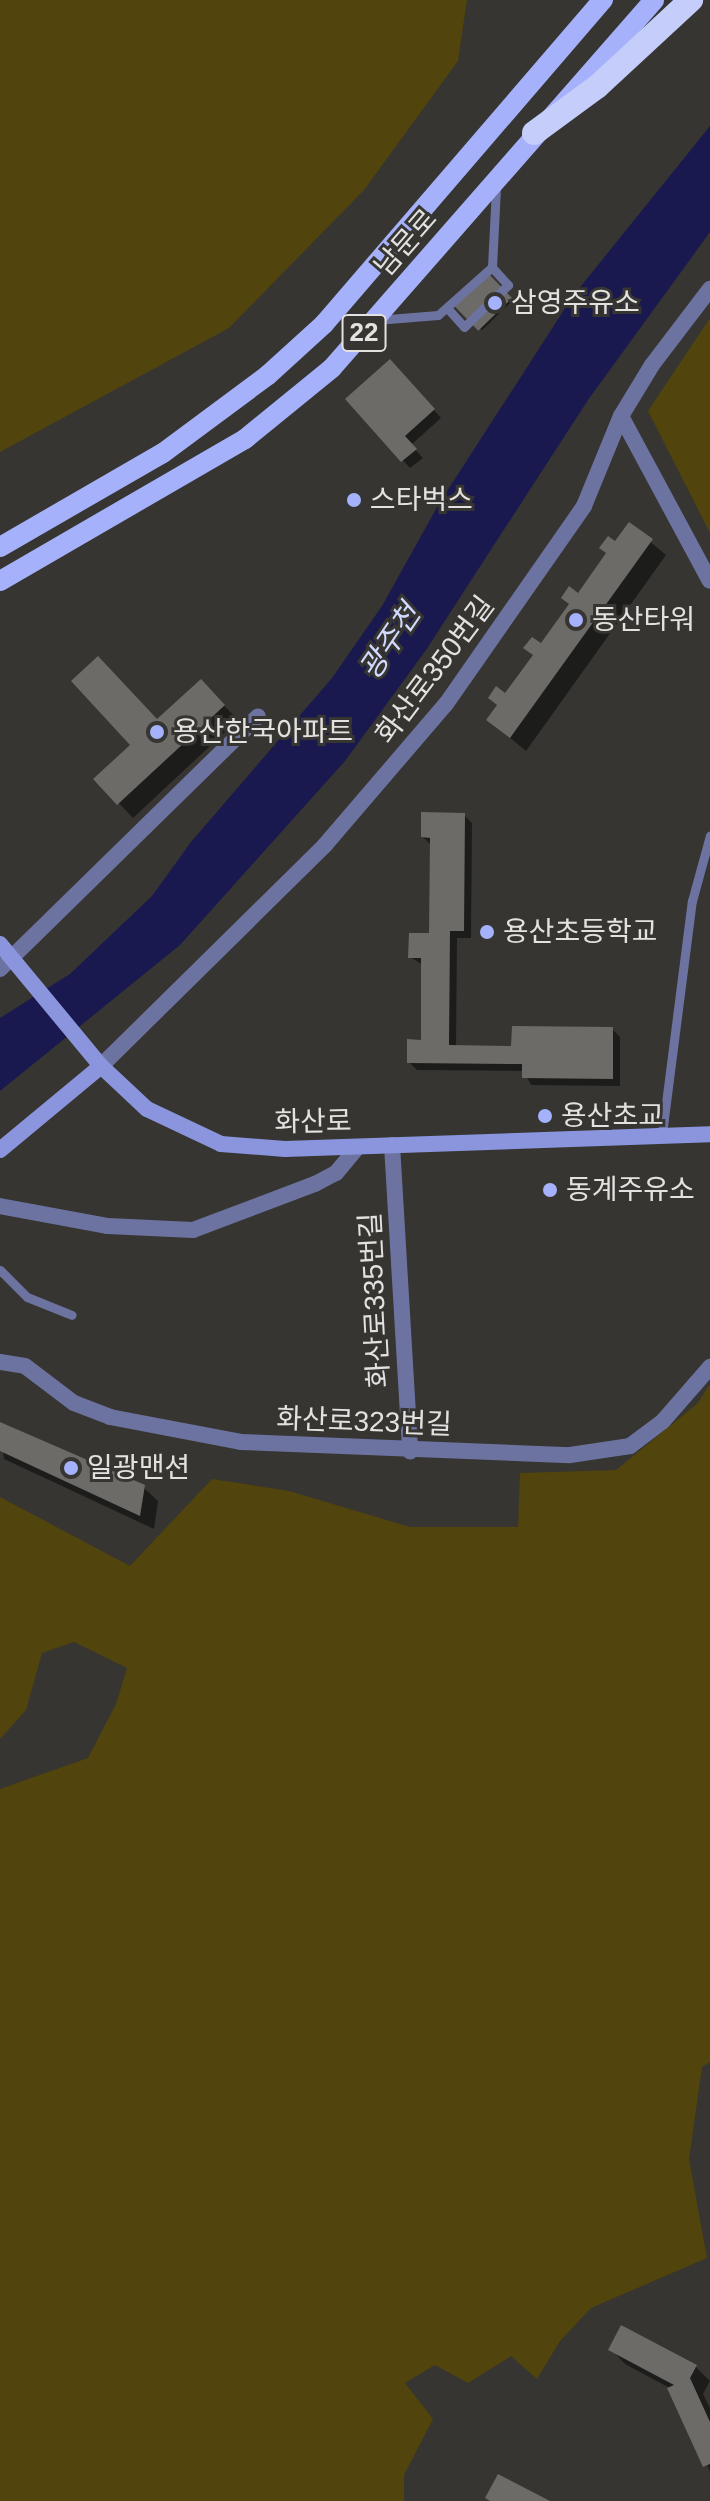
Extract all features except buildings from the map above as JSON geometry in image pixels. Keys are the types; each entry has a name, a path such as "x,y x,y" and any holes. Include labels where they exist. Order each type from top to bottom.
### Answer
{"highway":[{"path":"534,133 598,86 691,0"}],"main road":[{"name":"남문로","path":"0,547 163,453 268,375 324,324 603,0"},
{"name":"남문로","path":"0,581 245,439 332,368 496,182 534,133 654,0"},
{"name":"화산로","path":"4,957 101,1066 147,1109 198,1137 245,1148 357,1148 710,1134"},
{"path":"0,1150 101,1066"}],"street":[{"name":"화산로350번길","path":"101,1066 295,876 405,755 584,506 621,416 652,365 710,289"},
{"path":"621,416 710,581"},
{"path":"4,957 258,716"},
{"name":"화산로335번길","path":"392,1145 410,1451"},
{"path":"0,1206 108,1226 193,1230 315,1184 336,1173 357,1148"},
{"name":"화산로323번길","path":"0,1362 25,1366 74,1403 149,1427 302,1448 410,1451 611,1452 630,1446 663,1421 710,1367"}],"lane":[{"path":"376,320 416,320 448,309 492,267 496,182"},
{"path":"448,309 464,327 508,285 492,267"},
{"path":"662,1134 692,901 710,835"},
{"path":"0,1270 27,1297 72,1315"}],"shaded area":[{"path":"0,0 467,0 458,61 364,190 229,328 0,452"},
{"path":"710,318 710,533 648,411"},
{"path":"710,1384 710,2062 702,2067 689,2159 707,2258 591,2308 560,2341 537,2379 511,2356 468,2383 435,2365 405,2383 433,2419 404,2475 404,2501 0,2501 0,1789 88,1758 116,1704 127,1668 74,1642 42,1653 26,1710 0,1739 0,1497 130,1566 212,1479 289,1491 410,1527 518,1527 520,1473 616,1470 698,1403"}],"water":[{"name":"광주천","path":"710,126 710,232 588,400 426,650 345,761 180,945 0,1091 0,1018 70,974 152,896 191,842 332,678 382,606 440,502 573,296"}],"place":[{"name":"삼영주유소","path":"495,303"},
{"name":"스타벅스","path":"354,500"},
{"name":"동산타워","path":"576,620"},
{"name":"용산한국아파트","path":"157,732"},
{"name":"용산초등학교","path":"487,932"},
{"name":"용산초교","path":"545,1116"},
{"name":"동계주유소","path":"550,1190"},
{"name":"일광맨션","path":"71,1468"}]}
